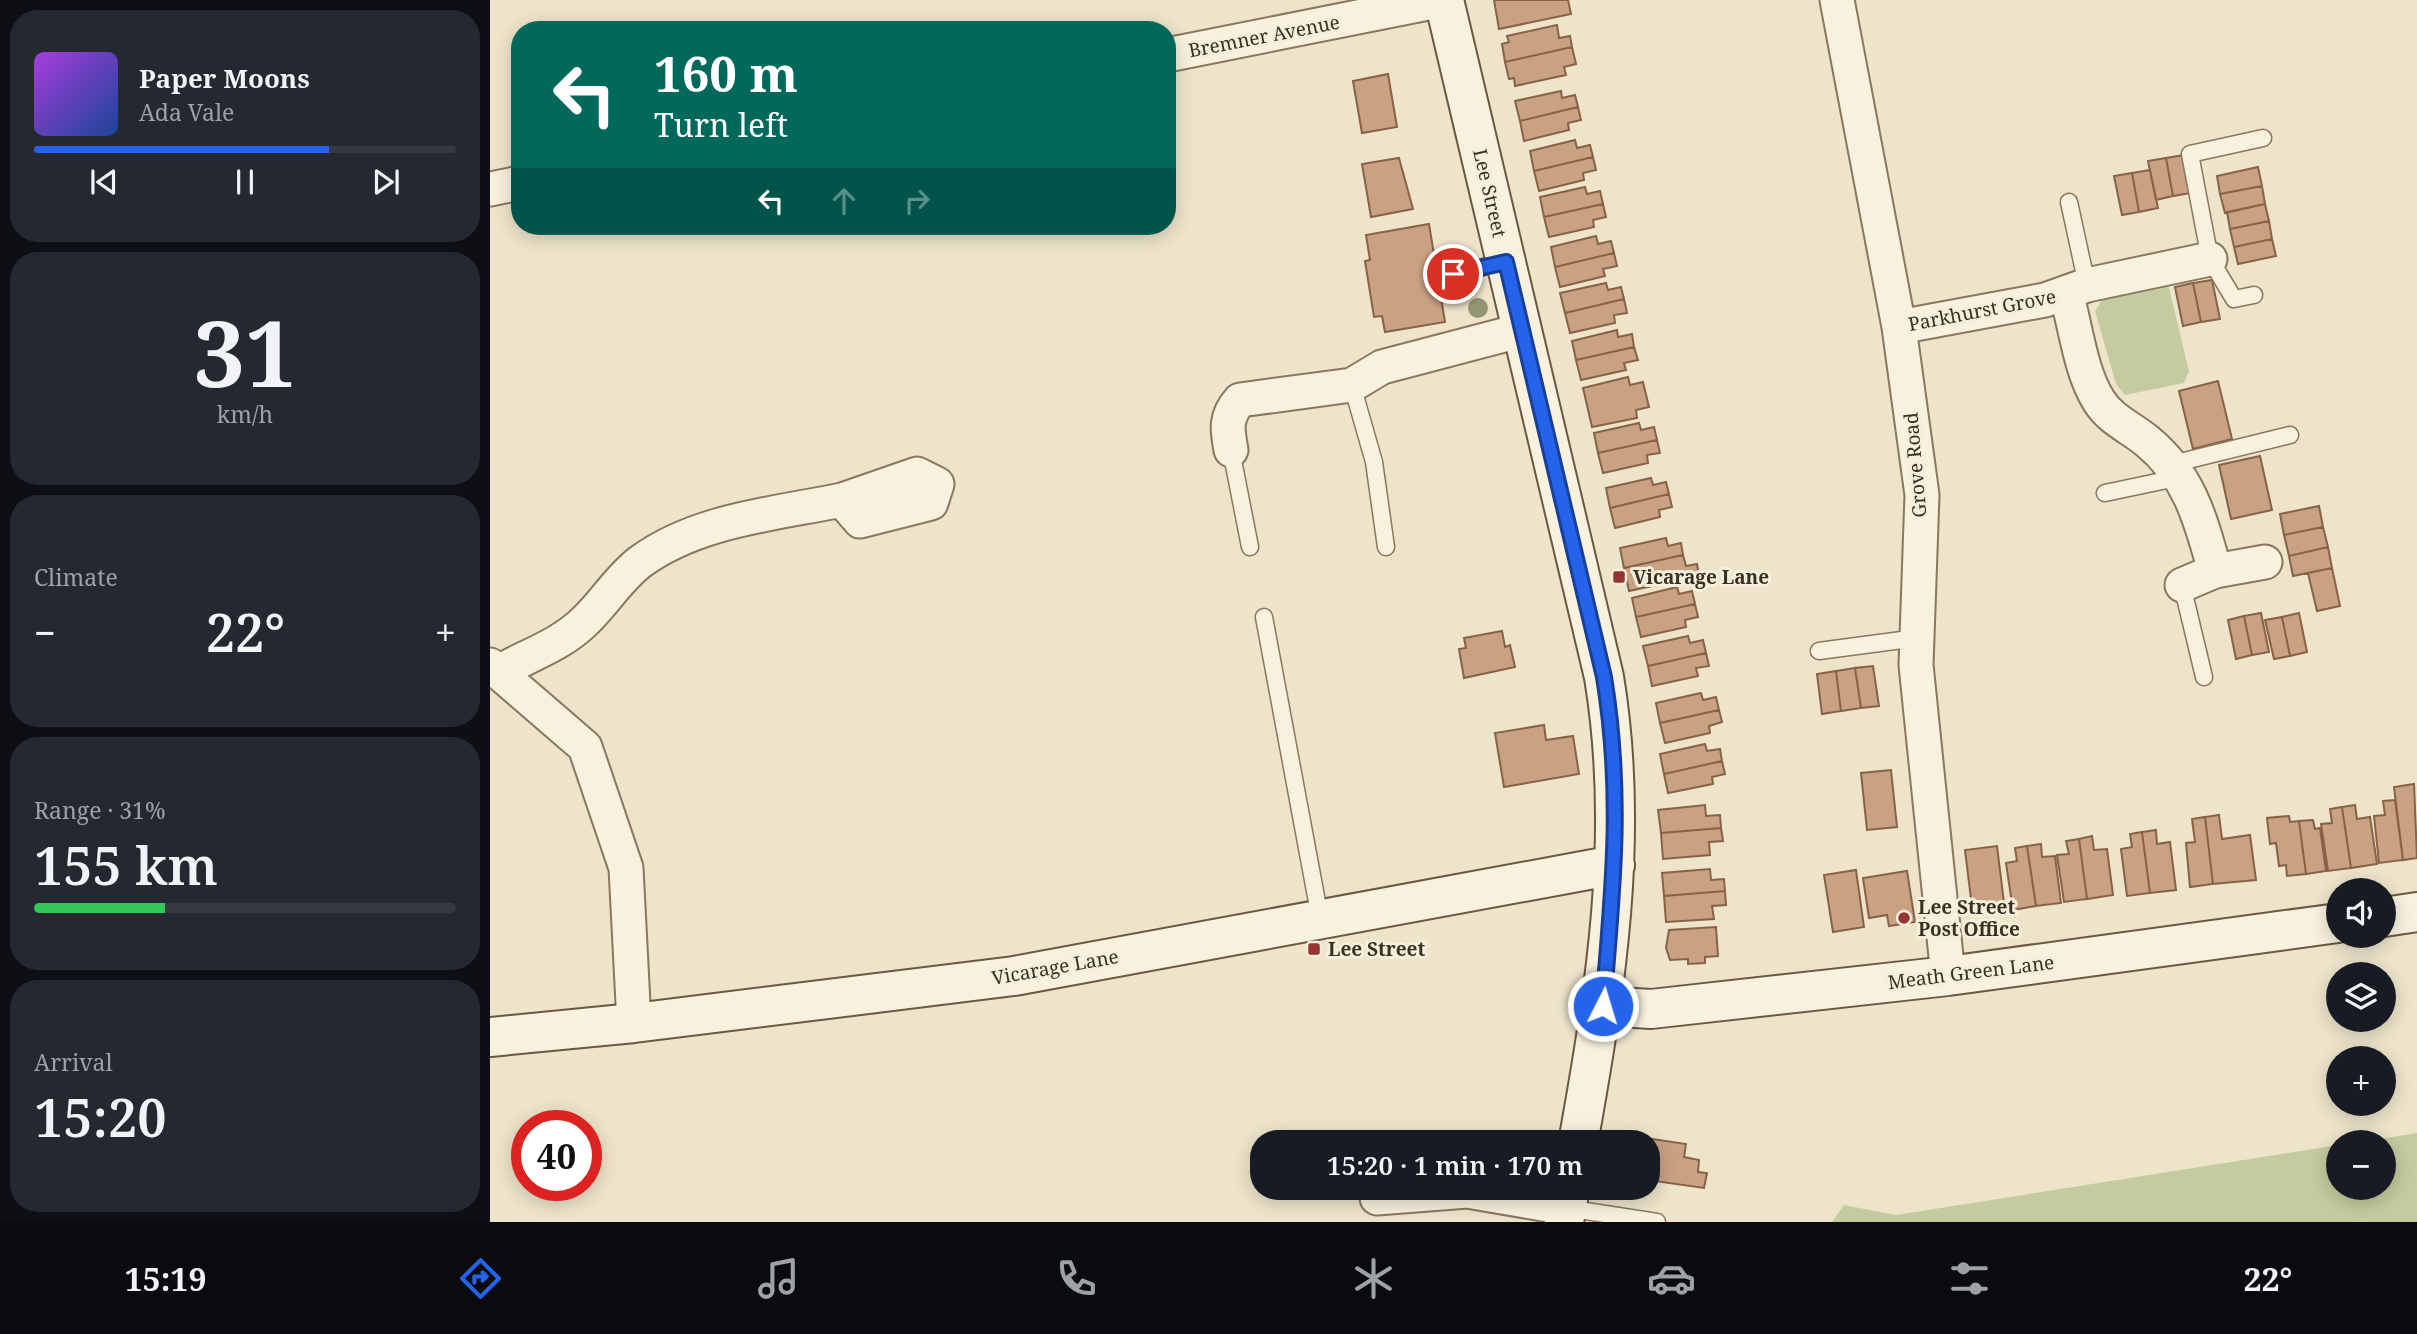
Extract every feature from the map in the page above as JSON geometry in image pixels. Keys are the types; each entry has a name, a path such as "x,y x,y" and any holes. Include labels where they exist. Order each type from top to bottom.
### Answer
{"street":[{"name":"Bremner Avenue","path":"1176,53 1443,0"},
{"name":"Lee Street","path":"1443,0 1604,677 1614,738 1617,805 1615,865 1603,1006 1580,1130"},
{"name":"Grove Road","path":"1837,0 1899,327 1922,495 1916,665 1948,976"},
{"path":"490,189 511,185"},
{"name":"Parkhurst Grove","path":"1899,327 2045,300 2076,289 2210,259"},
{"name":"Parkhurst Grove","path":"2076,289 2089,378 2098,400 2113,419 2147,441 2176,471 2199,512 2214,571"},
{"path":"1231,450 1227,429 1229,413 1240,400 1352,385 1382,368 1523,330"},
{"path":"494,668 530,659 584,623 638,563 673,542 718,525 842,500"},
{"path":"2182,585 2214,571 2265,562"},
{"path":"494,668 585,747 626,868 634,1023"},
{"name":"Vicarage Lane","path":"490,1037 634,1023 1014,976 1615,865"},
{"path":"2396,915 2417,912"},
{"name":"Meath Green Lane","path":"1603,1006 1651,1009 1948,976 2326,925"},
{"path":"1377,1203 1467,1191 1566,1206"}],"lane":[{"path":"2255,295 2234,299 2210,259 2190,154 2263,138"},
{"path":"2069,202 2076,289"},
{"path":"1453,274 1506,262"},
{"path":"1352,385 1374,462 1386,547"},
{"path":"2105,493 2290,435"},
{"path":"1231,450 1250,547"},
{"path":"2182,585 2204,677"},
{"path":"1264,617 1320,918"},
{"path":"1819,651 1917,638"},
{"path":"1566,1206 1657,1222"}],"green space":[{"path":"2168,284 2189,371 2184,383 2125,395 2116,384 2095,311 2104,297"},
{"path":"2417,1133 2417,1222 1832,1222 1844,1205 1896,1215 2326,1147 2326,1200 2396,1200 2396,1136"}],"building":[{"path":"1494,0 1568,0 1571,14 1499,29"},
{"path":"1557,25 1559,38 1570,36 1572,47 1505,62 1502,44 1509,42 1507,36"},
{"path":"1572,47 1576,64 1564,67 1566,75 1515,86 1514,78 1509,79 1505,62"},
{"path":"1388,74 1397,127 1362,133 1353,81"},
{"path":"1561,91 1562,98 1575,95 1578,107 1520,121 1515,101"},
{"path":"1578,107 1581,120 1568,123 1569,130 1524,141 1520,121"},
{"path":"1575,140 1577,148 1590,145 1593,157 1534,171 1530,151"},
{"path":"2184,155 2191,193 2173,196 2166,158"},
{"path":"1593,157 1596,170 1583,173 1584,180 1539,191 1534,171"},
{"path":"1399,158 1413,209 1371,217 1362,164"},
{"path":"2166,158 2173,196 2156,200 2148,161"},
{"path":"2258,167 2262,186 2220,194 2217,176"},
{"path":"2150,170 2158,208 2139,212 2132,173"},
{"path":"2132,173 2139,212 2122,215 2114,176"},
{"path":"2262,186 2265,204 2225,213 2220,194"},
{"path":"1585,187 1587,194 1600,191 1603,204 1544,217 1540,197"},
{"path":"1603,204 1606,217 1593,220 1594,227 1549,237 1544,217"},
{"path":"2265,204 2269,221 2230,229 2227,212"},
{"path":"2269,221 2272,239 2234,247 2230,229"},
{"path":"1429,224 1445,322 1385,332 1382,316 1374,317 1365,261 1370,260 1366,235"},
{"path":"1596,236 1598,244 1611,241 1614,253 1555,267 1551,247"},
{"path":"2272,239 2276,256 2238,264 2234,247"},
{"path":"1614,253 1617,266 1603,269 1605,276 1560,287 1555,267"},
{"path":"2212,280 2220,319 2201,322 2193,283"},
{"path":"1606,283 1608,290 1621,287 1624,299 1565,313 1560,293"},
{"path":"2193,283 2201,322 2183,326 2175,287"},
{"path":"1624,299 1627,313 1614,315 1615,323 1570,333 1565,313"},
{"path":"1617,330 1618,337 1632,334 1634,347 1576,360 1572,341"},
{"path":"1634,347 1638,360 1624,363 1626,370 1581,380 1576,360"},
{"path":"1628,377 1630,385 1643,382 1649,407 1636,410 1637,418 1592,427 1583,388"},
{"path":"2218,381 2232,439 2193,449 2179,391"},
{"path":"1639,423 1641,430 1654,427 1657,440 1598,453 1594,433"},
{"path":"1657,440 1660,453 1647,455 1648,463 1603,473 1598,453"},
{"path":"2260,456 2272,510 2231,519 2219,465"},
{"path":"1651,478 1653,485 1666,482 1669,494 1610,508 1606,488"},
{"path":"1669,494 1672,507 1659,510 1660,517 1615,528 1610,508"},
{"path":"2319,506 2323,527 2284,535 2280,514"},
{"path":"2323,527 2328,547 2289,556 2284,535"},
{"path":"1666,538 1668,546 1681,543 1683,555 1624,568 1620,548"},
{"path":"2328,547 2332,568 2293,576 2289,556"},
{"path":"1683,555 1686,566 1697,564 1699,576 1629,591 1624,568"},
{"path":"2332,568 2340,606 2317,611 2308,573"},
{"path":"1677,587 1679,594 1692,591 1695,604 1636,617 1632,598"},
{"path":"1695,604 1698,617 1685,620 1686,627 1641,637 1636,617"},
{"path":"2261,613 2269,652 2252,655 2244,616"},
{"path":"2299,613 2307,652 2290,656 2282,617"},
{"path":"2244,616 2252,655 2236,659 2228,620"},
{"path":"2282,617 2290,656 2274,659 2265,620"},
{"path":"1502,631 1505,647 1510,645 1515,667 1464,678 1459,649 1466,648 1464,638"},
{"path":"1688,636 1690,643 1703,640 1706,653 1648,666 1643,646"},
{"path":"1706,653 1709,666 1696,668 1698,676 1652,686 1648,666"},
{"path":"1873,666 1879,706 1861,708 1855,668"},
{"path":"1855,668 1861,708 1841,711 1836,671"},
{"path":"1836,671 1841,711 1822,714 1817,674"},
{"path":"1701,693 1703,700 1716,697 1719,710 1660,723 1656,703"},
{"path":"1719,710 1722,722 1709,726 1710,733 1665,743 1660,723"},
{"path":"1544,725 1546,740 1573,736 1579,774 1504,787 1495,733"},
{"path":"1705,744 1707,751 1720,749 1722,761 1664,774 1660,754"},
{"path":"1722,761 1725,774 1712,777 1713,784 1668,793 1664,774"},
{"path":"1891,770 1897,827 1867,830 1861,773"},
{"path":"2414,784 2417,858 2403,860 2394,787"},
{"path":"2395,800 2403,860 2379,863 2374,816 2385,815 2383,801"},
{"path":"1705,805 1706,816 1720,815 1721,828 1661,833 1658,810"},
{"path":"2355,805 2357,819 2370,817 2377,864 2351,868 2342,807"},
{"path":"2342,807 2351,868 2328,871 2321,824 2332,823 2330,809"},
{"path":"2219,815 2222,839 2250,835 2256,880 2213,884 2205,817"},
{"path":"2289,816 2290,822 2299,821 2306,874 2287,876 2286,865 2279,866 2276,843 2270,844 2267,818"},
{"path":"2205,817 2213,884 2190,887 2186,843 2195,842 2192,819"},
{"path":"2313,820 2315,829 2320,828 2326,871 2306,874 2299,821"},
{"path":"1721,828 1723,841 1709,842 1710,855 1663,859 1661,833"},
{"path":"2156,830 2157,844 2170,842 2176,890 2150,893 2142,832"},
{"path":"2142,832 2150,893 2127,896 2121,849 2132,847 2130,834"},
{"path":"2092,836 2094,850 2107,849 2113,895 2087,899 2079,839"},
{"path":"2079,839 2087,899 2064,902 2057,855 2069,854 2066,841"},
{"path":"2041,844 2042,857 2055,856 2061,903 2036,906 2027,846"},
{"path":"1997,846 2004,903 1972,907 1965,850"},
{"path":"2027,846 2036,906 2013,910 2006,863 2017,861 2015,848"},
{"path":"1710,869 1711,880 1724,879 1725,891 1664,896 1662,873"},
{"path":"1856,870 1864,927 1833,932 1824,875"},
{"path":"1907,871 1915,922 1889,926 1887,915 1869,918 1863,878"},
{"path":"1725,891 1726,905 1712,906 1714,919 1666,922 1664,896"},
{"path":"1716,927 1718,956 1705,957 1705,963 1688,964 1688,959 1670,960 1666,948 1669,930"},
{"path":"1660,1140 1686,1144 1684,1157 1699,1160 1698,1172 1707,1173 1704,1188 1660,1182"}],"place":[{"name":"Vicarage Lane","path":"1619,577"},
{"name":"Lee Street Post Office","path":"1904,918"},
{"name":"Lee Street","path":"1314,949"}],"route":[{"path":"1453,274 1506,262 1604,677 1614,738 1617,805 1615,865 1603,1006"}]}
